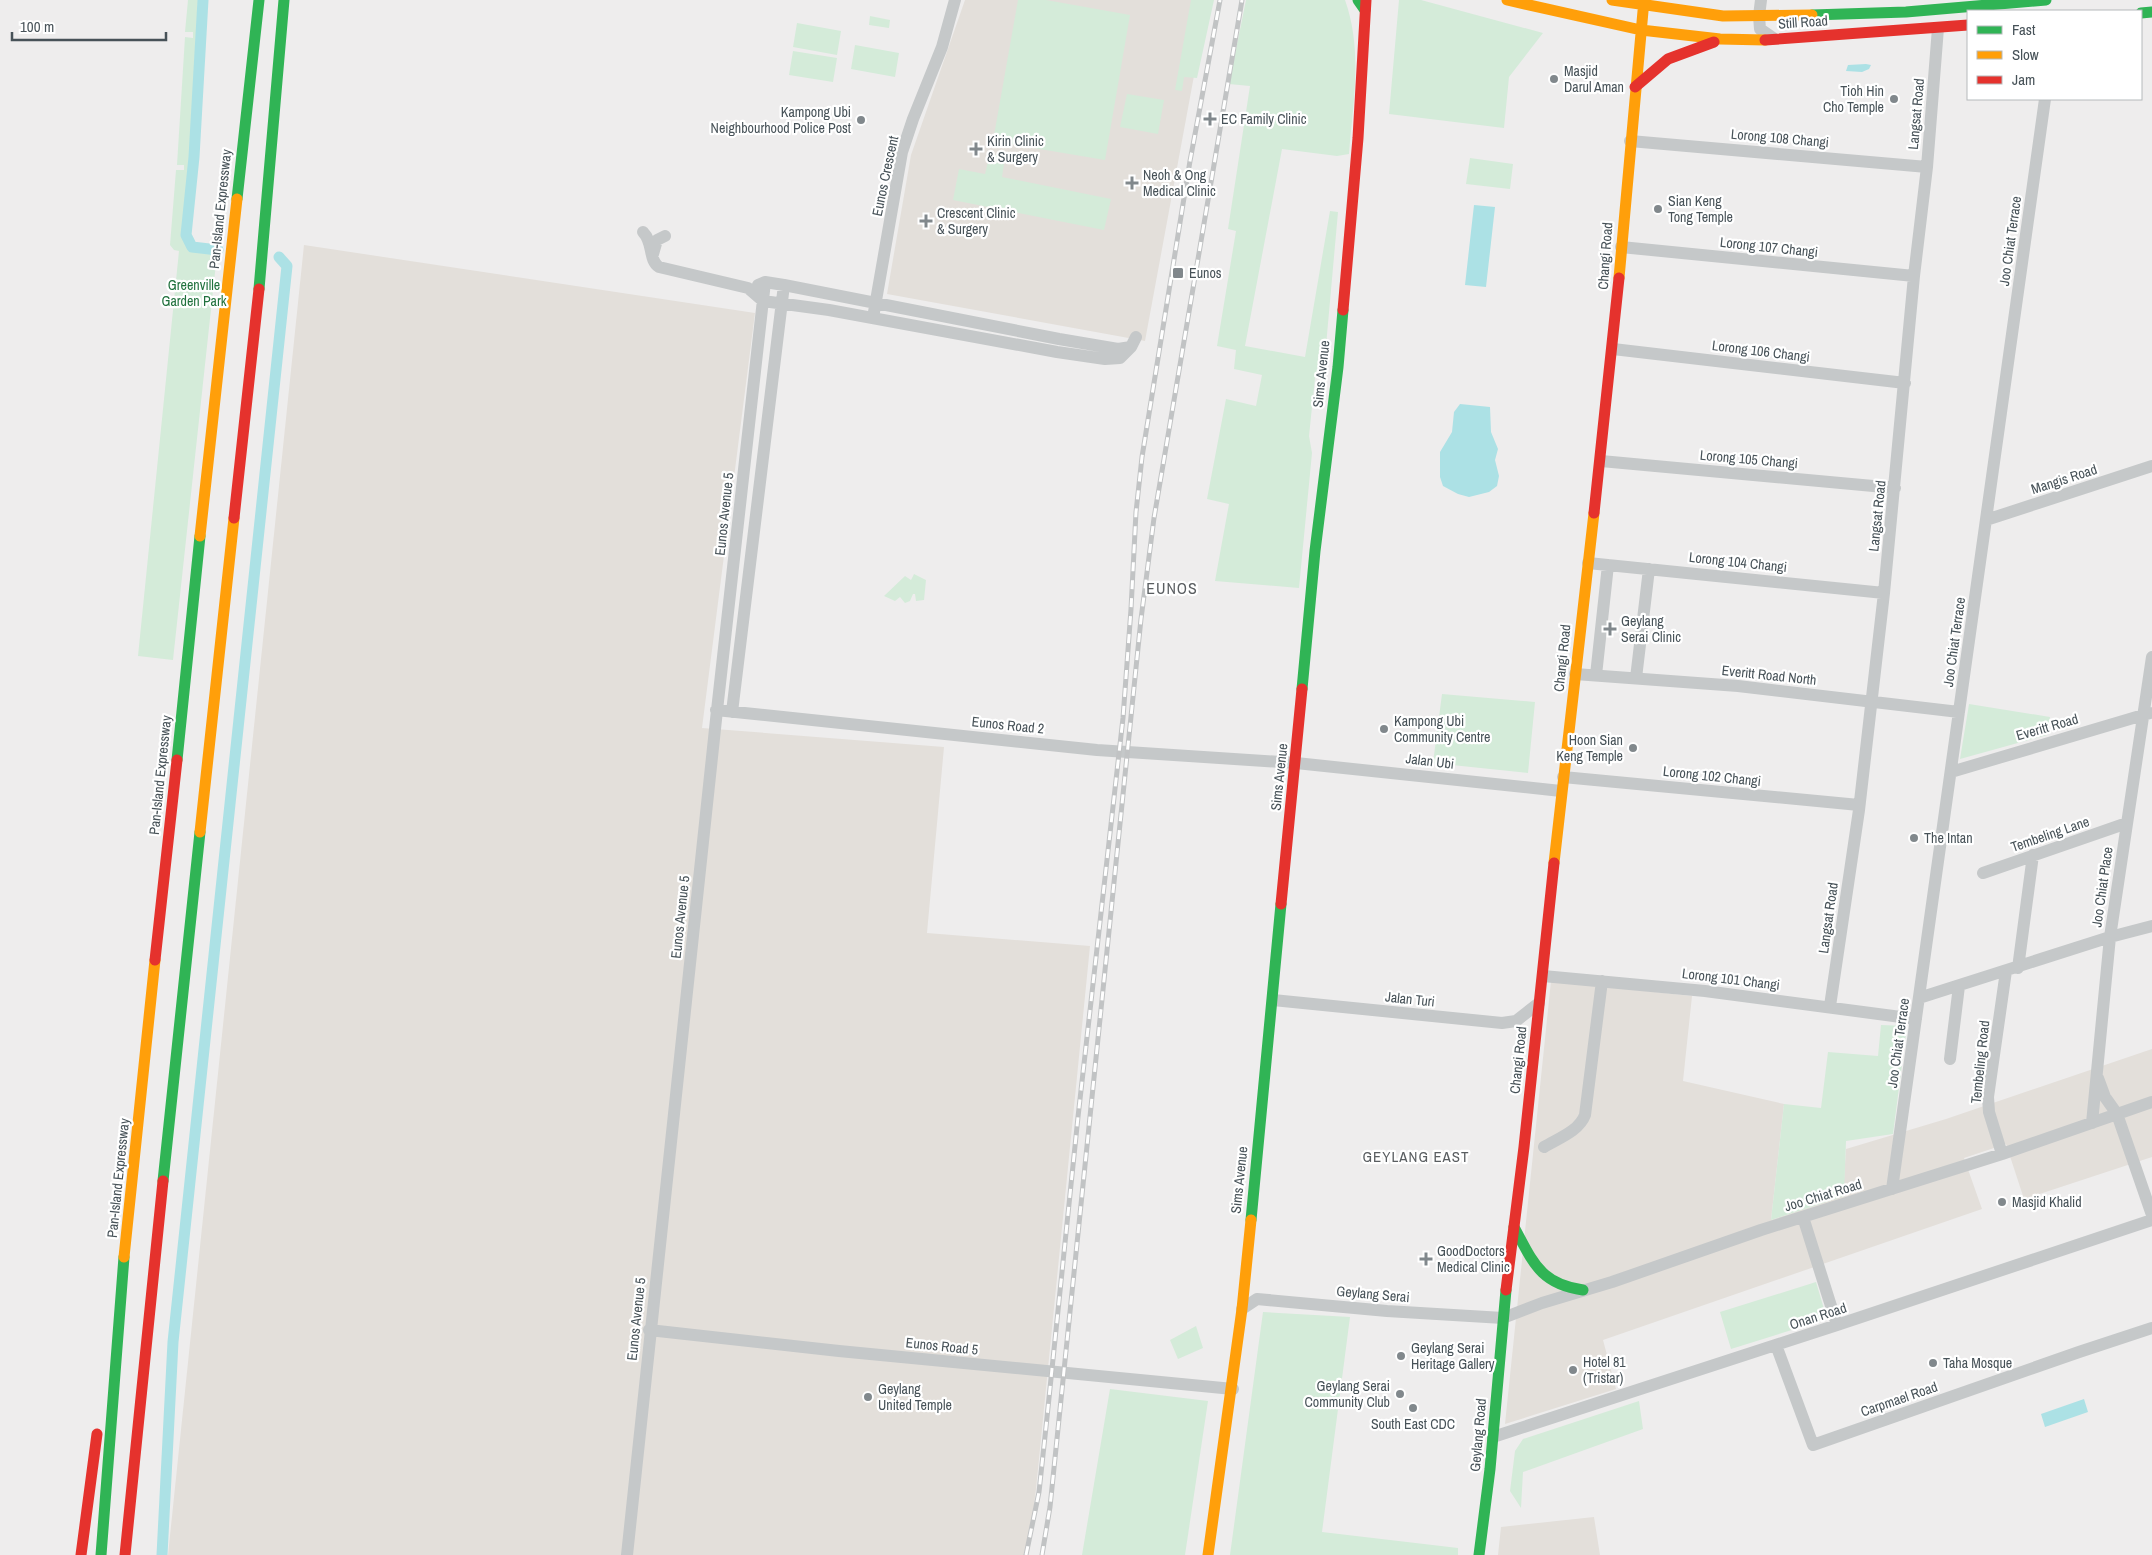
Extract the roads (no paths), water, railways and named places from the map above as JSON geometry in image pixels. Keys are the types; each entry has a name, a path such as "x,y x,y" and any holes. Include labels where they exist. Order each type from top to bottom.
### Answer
{"main road":[{"name":"Pan-Island Expressway","path":"101,1555 125,1248 259,0"},
{"path":"125,1555 196,864 256,317 284,0"},
{"path":"280,55 292,0"},
{"name":"Still Road","path":"1507,0 1641,30 1720,40 1775,40 1967,25"},
{"name":"Still Road","path":"1612,0 1723,16 1789,15 1906,6 2046,0"},
{"name":"Sims Avenue","path":"1208,1555 1242,1309 1316,551 1338,367 1358,138 1363,3"},
{"name":"Changi Road","path":"1503,1318 1543,976 1561,791 1613,349 1643,3"},
{"path":"246,15 253,57"},
{"path":"1789,15 1784,26 1787,35 1792,38"},
{"path":"1635,87 1668,59 1720,40"},
{"path":"1514,1227 1532,1259 1547,1279 1567,1289 1584,1290"},
{"path":"102,1392 125,1248"},
{"name":"Geylang Road","path":"1479,1555 1493,1437 1503,1318"},
{"path":"81,1555 98,1420"},
{"path":"139,1424 147,1446 147,1456"}],"street":[{"name":"Eunos Crescent","path":"872,319 902,152 942,47 955,0"},
{"path":"1761,0 1760,29 1775,40"},
{"name":"Langsat Road","path":"1830,1006 1859,805 1884,593 1914,276 1927,167 1938,28"},
{"name":"Joo Chiat Terrace","path":"1892,1189 2045,100"},
{"name":"Lorong 108 Changi","path":"1630,141 1927,167"},
{"path":"643,232 650,240 655,265 663,269 748,288 763,301 1105,359 1120,358 1133,342 1118,349 784,285 765,282 748,288"},
{"path":"652,257 657,240 664,236"},
{"name":"Lorong 107 Changi","path":"1621,247 1914,276"},
{"name":"Eunos Avenue 5","path":"627,1555 649,1330 695,927 716,710 765,282"},
{"path":"732,712 784,285"},
{"name":"Lorong 106 Changi","path":"1613,349 1905,383"},
{"name":"Lorong 105 Changi","path":"1601,461 1895,488"},
{"name":"Mangis Road","path":"1986,520 2152,466"},
{"name":"Lorong 104 Changi","path":"1588,563 1884,593"},
{"path":"1596,675 1608,565"},
{"path":"1636,678 1649,569"},
{"name":"Joo Chiat Place","path":"2092,1123 2110,937 2126,823 2148,714 2152,657"},
{"name":"Everitt Road North","path":"1575,674 1738,686 1959,712"},
{"name":"Eunos Road 2","path":"716,710 1097,750 1296,763"},
{"name":"Everitt Road","path":"1951,772 2148,714"},
{"name":"Jalan Ubi","path":"1296,763 1561,791"},
{"name":"Lorong 102 Changi","path":"1563,777 1859,805"},
{"name":"Tembeling Lane","path":"1983,873 2126,823"},
{"name":"Tembeling Road","path":"2002,1154 1989,1112 1988,1097 2033,855"},
{"path":"1919,998 2110,937 2152,926"},
{"name":"Lorong 101 Changi","path":"1543,976 1699,990 1916,1019"},
{"path":"1544,1147 1574,1130 1582,1123 1586,1115 1602,981"},
{"path":"1950,1059 1959,986"},
{"name":"Jalan Turi","path":"1273,1000 1502,1023 1516,1021 1539,1003"},
{"path":"2097,1072 2103,1093 2117,1114 2152,1215"},
{"name":"Joo Chiat Road","path":"1503,1318 1542,1303 1612,1282 1804,1217 2002,1154 2152,1102"},
{"path":"1804,1217 1837,1325"},
{"name":"Onan Road","path":"1493,1437 2152,1220"},
{"name":"Geylang Serai","path":"1242,1309 1257,1299 1387,1311 1503,1318"},
{"name":"Carpmael Road","path":"1776,1345 1813,1445 2152,1328"},
{"name":"Eunos Road 5","path":"649,1330 839,1351 1232,1389"}],"water":[{"path":"1848,65 1871,65 1869,69 1862,72 1846,71"},
{"path":"1474,205 1495,207 1486,287 1465,285"},
{"path":"1460,404 1490,407 1491,432 1498,449 1495,460 1499,476 1497,486 1489,492 1469,497 1458,494 1443,486 1440,477 1440,452 1452,432 1454,412"},
{"path":"2084,1399 2088,1412 2045,1427 2041,1414"}],"waterway":[{"path":"203,0 194,157 186,235 192,247 218,250"},
{"path":"162,1555 173,1342 287,266 279,257"}],"railway":[{"path":"1026,1555 1039,1492 1078,1117 1123,718 1136,512 1142,457 1190,161 1220,0"},
{"path":"1042,1555 1050,1507 1141,619 1154,518 1242,0"}],"place":[{"name":"Masjid Darul Aman","path":"1554,79"},
{"name":"Tioh Hin Cho Temple","path":"1894,99"},
{"name":"EC Family Clinic","path":"1210,119"},
{"name":"Kampong Ubi Neighbourhood Police Post","path":"861,120"},
{"name":"Kirin Clinic & Surgery","path":"976,149"},
{"name":"Neoh & Ong Medical Clinic","path":"1132,183"},
{"name":"Sian Keng Tong Temple","path":"1658,209"},
{"name":"Crescent Clinic & Surgery","path":"926,221"},
{"name":"Eunos","path":"1178,273"},
{"name":"Geylang Serai Clinic","path":"1610,629"},
{"name":"Kampong Ubi Community Centre","path":"1384,729"},
{"name":"Hoon Sian Keng Temple","path":"1633,748"},
{"name":"The Intan","path":"1914,838"},
{"name":"Masjid Khalid","path":"2002,1202"},
{"name":"GoodDoctors Medical Clinic","path":"1426,1259"},
{"name":"Geylang Serai Heritage Gallery","path":"1401,1356"},
{"name":"Taha Mosque","path":"1933,1363"},
{"name":"Hotel 81 (Tristar)","path":"1573,1370"},
{"name":"Geylang Serai Community Club","path":"1400,1394"},
{"name":"Geylang United Temple","path":"868,1397"},
{"name":"South East CDC","path":"1413,1408"}],"district":[{"name":"EUNOS","path":"1172,588"},
{"name":"GEYLANG EAST","path":"1416,1156"}],"park label":[{"name":"Greenville Garden Park","path":"194,294"}]}
